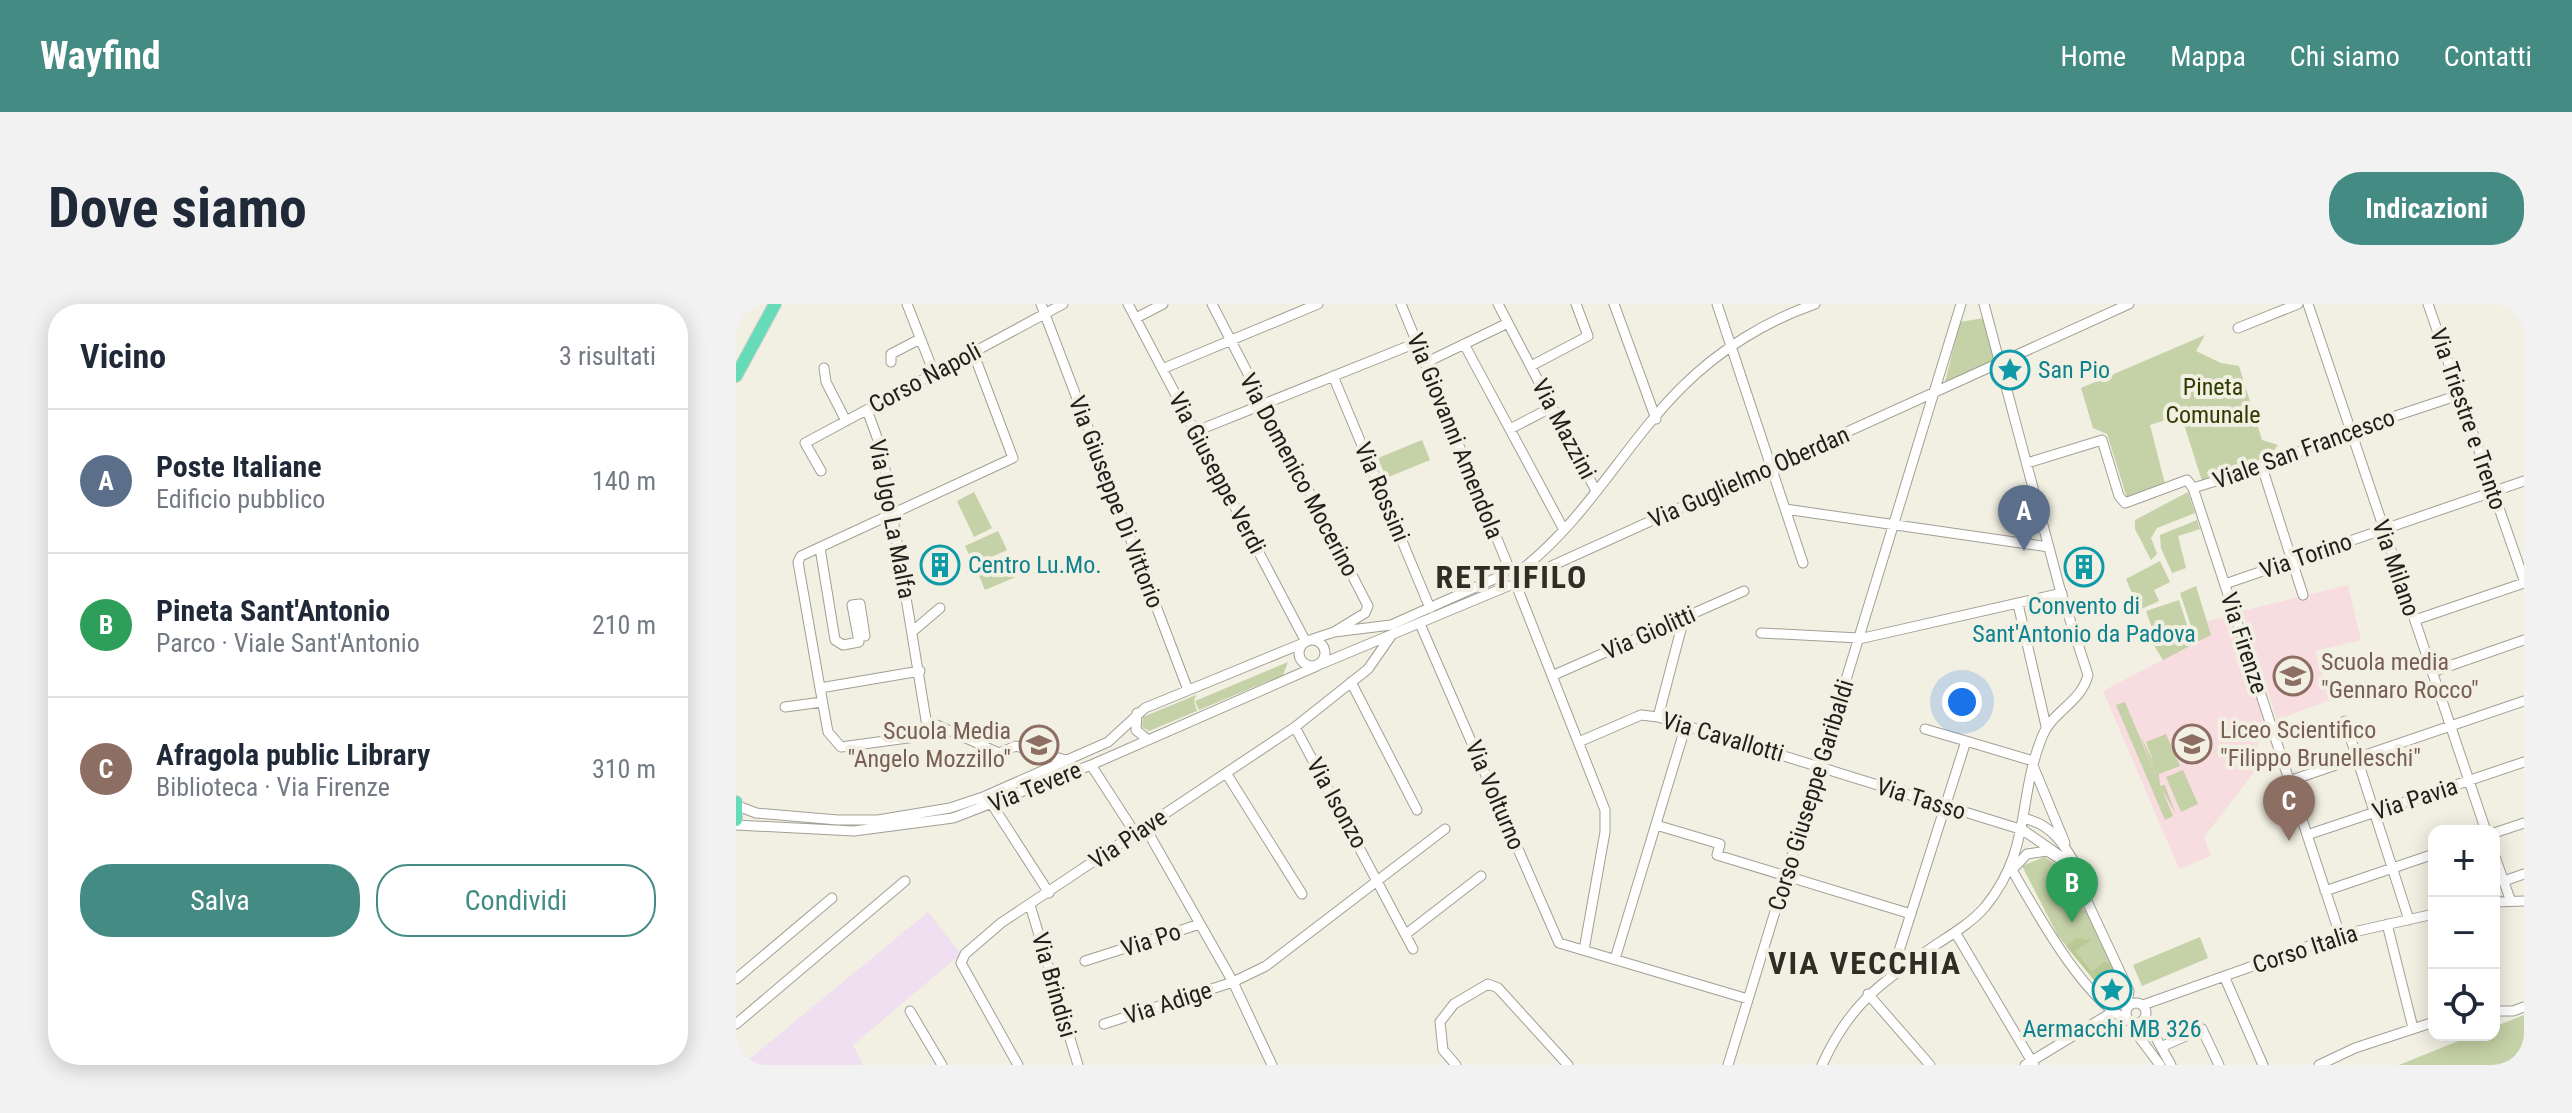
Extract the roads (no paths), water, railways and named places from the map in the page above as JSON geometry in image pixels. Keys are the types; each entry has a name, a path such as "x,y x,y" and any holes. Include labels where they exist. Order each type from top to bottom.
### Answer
{"main road":[{"path":"736,375 775,304"},
{"path":"736,822 737,804"}],"street":[{"path":"907,304 934,373"},
{"name":"Corso Napoli","path":"821,471 805,443 973,352 1043,309 1063,304"},
{"name":"Via Giuseppe Verdi","path":"1128,304 1307,642"},
{"path":"1136,318 1163,304"},
{"name":"Via Domenico Mocerino","path":"1212,304 1368,606 1365,613 1334,632"},
{"path":"1162,369 1318,304"},
{"name":"Via Giovanni Amendola","path":"1401,304 1506,571 1517,580"},
{"name":"Via Mazzini","path":"1498,304 1596,491"},
{"name":"Via Mazzini","path":"1531,366 1588,336 1576,304"},
{"path":"1614,304 1656,419"},
{"path":"1717,304 1803,563"},
{"path":"1517,580 1564,530 1681,388 1769,322 1815,304"},
{"name":"Corso Giuseppe Garibaldi","path":"1728,1065 1961,304"},
{"path":"1984,304 2049,547 2088,675 2077,699 2046,726 2033,761 2023,830 2012,870 2049,934 2110,1012 2132,1022"},
{"name":"Via Guglielmo Oberdan","path":"1517,580 2129,304"},
{"path":"2238,328 2298,304"},
{"name":"Via Milano","path":"2308,304 2484,825"},
{"name":"Via Triestre e Trento","path":"2428,304 2524,582"},
{"name":"Via Giuseppe Di Vittorio","path":"1043,309 1188,690"},
{"path":"1425,363 1508,323"},
{"path":"891,362 891,354 920,339"},
{"path":"1194,432 1416,343"},
{"path":"1464,344 1564,530"},
{"path":"973,352 1013,458 801,556 798,562 828,732 841,747 915,737 928,721 999,753 1016,746 1066,760"},
{"path":"824,368 826,382 846,421"},
{"name":"Via Rossini","path":"1333,376 1430,608"},
{"name":"Viale San Francesco","path":"2027,463 2102,440 2119,496 2125,503 2187,480 2193,488 2262,467 2350,431 2459,395"},
{"path":"1510,429 1552,407"},
{"name":"Via Ugo La Malfa","path":"867,410 882,451 928,721"},
{"path":"2262,467 2303,595"},
{"name":"Via Torino","path":"2225,584 2524,481"},
{"name":"Via Firenze","path":"2193,488 2340,935"},
{"path":"1785,509 2049,547"},
{"path":"820,548 835,640 843,645 859,642 852,605 860,604 865,636"},
{"path":"1542,553 1558,564"},
{"path":"737,804 756,813 838,820 917,815 983,797 1108,742 1137,713 1188,690 1334,632 1385,627 1506,571 1517,580 1605,810 1603,845 1584,950 1748,999"},
{"name":"Via Tevere","path":"736,822 835,831 879,829 953,818 993,806 1517,580"},
{"path":"2415,620 2524,582"},
{"name":"Via Giolitti","path":"1554,675 1744,591"},
{"path":"1761,633 1859,638 2062,593"},
{"path":"2018,604 2046,726"},
{"name":"Via Ugo La Malfa","path":"913,631 940,608"},
{"path":"1658,717 1684,618"},
{"name":"Via Volturno","path":"1420,624 1559,943 1584,950"},
{"name":"Via Piave","path":"1018,1065 961,963 965,954 1001,923 1295,727 1368,669 1391,636"},
{"path":"2432,672 2524,640"},
{"path":"1307,642 1324,648 1319,665 1303,662 1307,642"},
{"path":"820,688 920,671"},
{"path":"1351,682 1417,810"},
{"path":"2289,781 2524,701"},
{"path":"785,707 822,702"},
{"path":"1137,713 1136,730 1148,740"},
{"name":"Via Cavallotti","path":"1581,741 1641,715 1658,717 1820,765"},
{"path":"2345,721 2409,920"},
{"path":"1615,959 1686,725"},
{"name":"Via Isonzo","path":"1295,727 1413,949"},
{"path":"1925,729 2033,761"},
{"path":"1891,976 1966,741"},
{"path":"2033,761 2069,860 2129,991 2126,1009 2139,1037 2158,1064"},
{"name":"Via Pavia","path":"2307,835 2524,762"},
{"path":"1091,765 1135,833"},
{"name":"Via Tasso","path":"1820,765 1828,771 2023,830 2069,860"},
{"path":"1226,773 1302,894"},
{"path":"993,806 1049,893"},
{"path":"2025,819 2045,827 2064,845 2171,1065"},
{"path":"2500,831 2524,823"},
{"path":"1656,825 1720,844 1717,855 1911,914"},
{"path":"1145,827 1200,924"},
{"name":"Via Isonzo","path":"1233,982 1266,966 1445,829"},
{"path":"1834,1065 1824,1061 1838,1031 1868,994 1985,907 2021,858 2035,851 2051,852 2069,860"},
{"path":"2325,891 2428,856"},
{"path":"2500,870 2510,899"},
{"path":"2504,881 2524,874"},
{"path":"1406,934 1481,876"},
{"path":"736,1024 905,881"},
{"path":"736,979 832,898"},
{"path":"2500,901 2524,901"},
{"name":"Via Brindisi","path":"1030,905 1078,1065"},
{"name":"Corso Italia","path":"2126,1009 2133,1003 2141,1004 2178,994 2340,935 2428,915"},
{"name":"Via Po","path":"1085,961 1200,924 1233,982 1270,1065"},
{"name":"Corso Italia","path":"2387,924 2413,1028"},
{"path":"1955,932 2031,1064 2110,1012"},
{"name":"Corso Italia","path":"2224,976 2263,1065"},
{"name":"Via Adige","path":"1104,1024 1233,982"},
{"path":"1456,1065 1443,1050 1440,1022 1454,1004 1488,984 1498,988 1568,1065"},
{"path":"1868,994 1930,1065"},
{"name":"Corso Italia","path":"2132,1022 2146,1017 2178,994"},
{"path":"2500,1011 2524,1007"},
{"path":"910,1011 942,1065"},
{"path":"2319,1065 2428,1024"},
{"path":"2163,1046 2202,1029 2219,1065"}],"place":[{"name":"San Pio","path":"2010,370"},
{"name":"Poste Italiane","path":"2024,551"},
{"name":"Centro Lu.Mo.","path":"940,565"},
{"name":"Convento di Sant'Antonio da Padova","path":"2084,567"},
{"name":"Scuola media \"Gennaro Rocco\"","path":"2293,676"},
{"name":"Liceo Scientifico \"Filippo Brunelleschi\"","path":"2192,744"},
{"name":"Scuola Media \"Angelo Mozzillo\"","path":"1039,745"},
{"name":"Afragola public Library","path":"2289,841"},
{"name":"Pineta Sant'Antonio","path":"2072,923"},
{"name":"Aermacchi MB 326","path":"2112,990"}],"district":[{"name":"RETTIFILO","path":"1512,577"},
{"name":"VIA VECCHIA","path":"1865,963"}],"park label":[{"name":"Pineta Comunale","path":"2213,401"}]}
